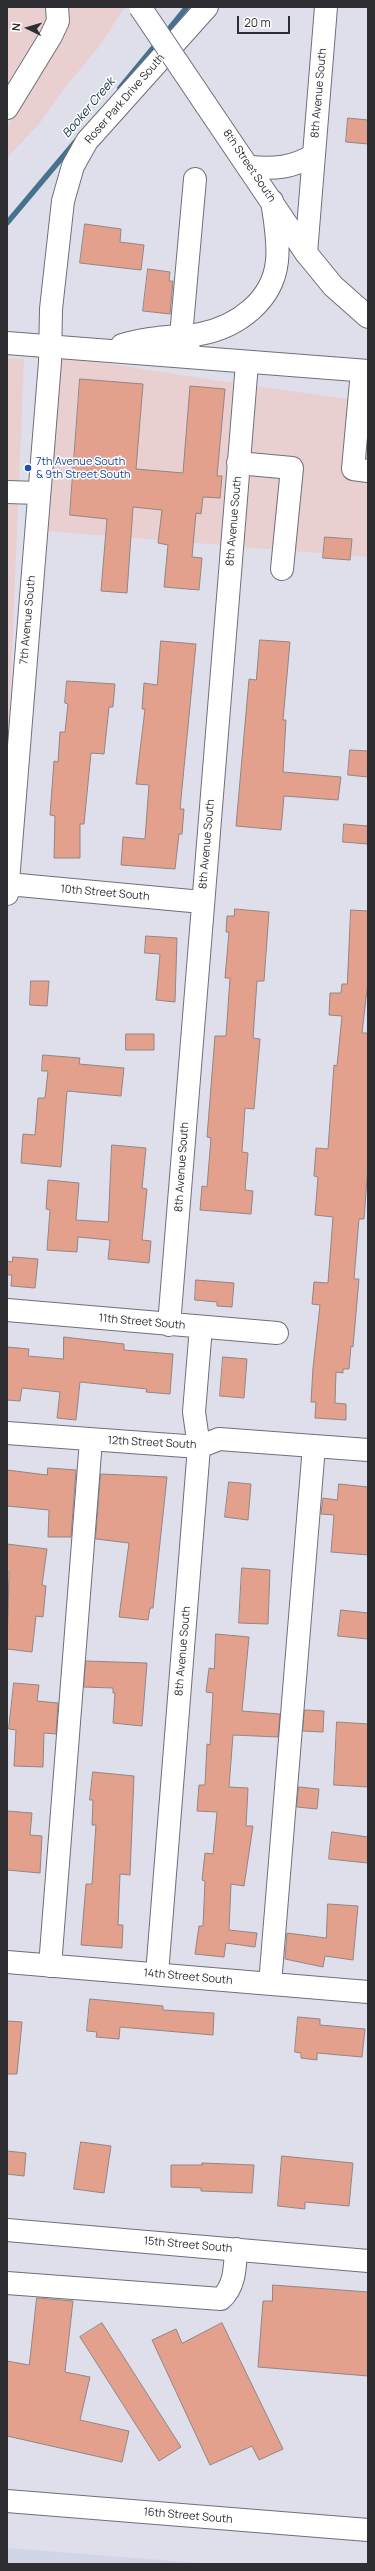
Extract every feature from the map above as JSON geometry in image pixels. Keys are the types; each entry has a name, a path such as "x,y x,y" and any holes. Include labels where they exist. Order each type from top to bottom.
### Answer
{"street":[{"path":"7,108 51,36 58,21 57,7"},
{"name":"8th Street South","path":"140,7 250,167 306,253 333,286 368,317"},
{"name":"Roser Park Drive South","path":"51,346 51,308 63,201 73,166 87,141 207,7"},
{"name":"8th Avenue South","path":"306,253 326,7"},
{"path":"250,167 284,168 296,165 314,155"},
{"path":"194,179 181,336 194,358"},
{"path":"75,348 122,345 155,338 199,334 220,329 237,321 262,299 277,263 278,237 272,201"},
{"path":"7,343 246,363 365,371 353,469 368,471"},
{"name":"7th Avenue South","path":"7,889 15,679 39,493 51,346"},
{"name":"8th Avenue South","path":"169,1324 246,363"},
{"path":"238,463 292,468 282,569"},
{"path":"7,492 39,493"},
{"name":"10th Street South","path":"7,889 202,902"},
{"name":"11th Street South","path":"7,1310 277,1333"},
{"name":"8th Avenue South","path":"157,1974 199,1447 194,1412 201,1327"},
{"name":"12th Street South","path":"7,1434 199,1447 219,1439 368,1450"},
{"path":"50,1966 90,1440"},
{"path":"270,1984 314,1446"},
{"name":"14th Street South","path":"7,1962 368,1992"},
{"name":"15th Street South","path":"7,2230 368,2261"},
{"path":"7,2283 221,2299 229,2292 234,2272 236,2249"},
{"name":"16th Street South","path":"7,2501 368,2530"}],"shaded area":[{"path":"7,7 47,7 47,19 7,89"},
{"path":"67,7 125,7 98,48 67,85 39,124 7,158 7,128 60,40"},
{"path":"60,356 233,383 221,545 46,531"},
{"path":"7,358 24,359 9,729 7,728"},
{"path":"256,386 368,402 368,557 242,547"},
{"path":"7,2548 213,2564 7,2564"}],"building":[{"path":"348,118 368,120 368,144 346,142"},
{"path":"85,224 121,229 120,242 144,245 141,270 80,263"},
{"path":"148,269 170,272 169,281 173,281 170,314 143,311"},
{"path":"80,379 143,384 136,469 183,473 190,386 225,389 217,476 222,476 220,498 203,497 201,514 196,513 192,557 202,558 199,590 164,587 168,545 158,543 162,510 133,507 127,593 101,591 107,519 70,515"},
{"path":"325,537 352,539 350,560 323,558"},
{"path":"260,640 290,642 283,720 286,720 283,772 341,777 338,800 284,796 281,830 236,826 249,679 256,680"},
{"path":"161,641 196,644 180,809 184,809 182,834 179,834 175,869 121,865 123,837 145,839 149,785 136,784 145,709 142,709 144,683 157,685"},
{"path":"67,681 115,684 113,707 109,707 104,754 91,753 84,824 80,824 80,858 54,858 55,816 50,815 54,761 58,762 60,732 65,732 68,704 65,703"},
{"path":"350,750 368,751 368,777 348,775"},
{"path":"344,824 368,826 368,844 343,842"},
{"path":"235,909 269,912 264,981 257,981 253,1038 260,1039 254,1109 245,1108 242,1152 248,1153 245,1190 253,1191 251,1214 200,1210 202,1186 207,1187 211,1138 207,1137 215,1036 226,1036 230,978 225,978 229,932 226,932 227,916 234,916"},
{"path":"351,910 368,911 368,981 362,1033 368,1033 368,1166 364,1219 359,1219 354,1279 359,1279 353,1347 351,1346 349,1369 343,1369 343,1373 336,1372 335,1403 346,1404 346,1420 315,1418 316,1402 311,1402 320,1305 312,1304 314,1282 328,1283 333,1217 315,1215 318,1177 314,1176 316,1148 328,1149 334,1065 337,1066 342,1016 329,1015 330,993 341,993 342,984 347,984"},
{"path":"146,936 177,938 175,1002 156,1000 160,954 145,953"},
{"path":"31,981 49,981 47,1006 30,1005"},
{"path":"126,1034 154,1034 154,1050 126,1050"},
{"path":"43,1055 80,1058 79,1064 124,1068 121,1096 67,1091 61,1167 21,1163 23,1134 35,1135 38,1098 45,1098 48,1071 42,1071"},
{"path":"112,1145 146,1148 142,1188 147,1189 142,1240 151,1241 149,1263 108,1259 110,1240 78,1237 77,1252 47,1250 50,1210 46,1209 48,1180 79,1183 76,1220 108,1222"},
{"path":"13,1257 38,1259 35,1288 11,1286 12,1275 7,1275 7,1261 12,1262"},
{"path":"196,1280 234,1283 232,1307 217,1306 217,1302 195,1300"},
{"path":"64,1337 124,1344 124,1350 173,1354 170,1394 146,1392 147,1389 80,1382 76,1420 57,1418 60,1392 22,1388 20,1401 7,1400 7,1347 29,1349 28,1356 63,1359"},
{"path":"223,1357 247,1359 244,1398 220,1396"},
{"path":"48,1468 76,1470 71,1537 48,1537 49,1510 7,1506 7,1470 47,1475"},
{"path":"101,1474 167,1477 153,1608 150,1608 148,1620 119,1617 129,1543 96,1539"},
{"path":"229,1482 251,1484 248,1520 225,1517"},
{"path":"339,1484 368,1487 368,1555 331,1552 334,1515 321,1514 323,1498 337,1500"},
{"path":"7,1544 47,1549 42,1585 46,1586 43,1617 36,1616 32,1652 7,1649 9,1572 7,1572"},
{"path":"242,1568 270,1570 268,1624 239,1623"},
{"path":"341,1610 368,1613 368,1639 338,1636"},
{"path":"216,1634 249,1637 242,1711 280,1714 278,1737 233,1735 229,1787 248,1788 246,1826 253,1826 244,1886 231,1884 229,1930 257,1933 255,1947 226,1943 224,1957 195,1954 199,1926 203,1926 205,1881 202,1880 205,1853 213,1854 217,1812 197,1811 199,1785 205,1785 207,1744 210,1745 213,1693 206,1692 209,1668 214,1669"},
{"path":"86,1661 147,1663 142,1726 113,1723 115,1693 113,1693 113,1688 84,1687"},
{"path":"14,1683 39,1685 37,1701 58,1703 56,1734 44,1733 43,1767 14,1766 16,1730 9,1729"},
{"path":"305,1710 324,1711 323,1732 303,1731"},
{"path":"337,1722 368,1724 368,1787 334,1785"},
{"path":"93,1772 134,1776 130,1875 120,1874 118,1925 123,1925 122,1948 81,1945 86,1884 92,1884 96,1825 92,1825 93,1800 90,1800"},
{"path":"299,1787 319,1789 317,1809 297,1807"},
{"path":"7,1811 32,1813 30,1835 42,1836 40,1873 7,1870"},
{"path":"332,1832 368,1837 368,1863 329,1859"},
{"path":"328,1904 358,1906 353,1960 325,1956 323,1967 285,1959 287,1933 326,1938"},
{"path":"90,1999 163,2006 163,2010 214,2013 213,2035 120,2027 119,2039 96,2037 97,2032 87,2031"},
{"path":"298,2017 320,2019 320,2025 365,2029 362,2057 317,2053 317,2060 301,2058 301,2053 295,2052"},
{"path":"7,2021 22,2022 17,2074 7,2074"},
{"path":"81,2142 111,2146 104,2193 74,2189"},
{"path":"7,2151 26,2153 24,2176 7,2174"},
{"path":"282,2156 353,2163 349,2206 305,2202 305,2209 278,2206"},
{"path":"202,2163 254,2165 252,2193 201,2191 201,2188 171,2187 171,2165 202,2165"},
{"path":"273,2285 368,2292 368,2376 258,2367 263,2301 272,2301"},
{"path":"37,2298 73,2301 65,2372 90,2377 80,2420 129,2431 122,2462 7,2436 7,2361 29,2365"},
{"path":"102,2323 181,2447 159,2461 80,2337"},
{"path":"222,2323 283,2449 259,2460 252,2446 210,2465 152,2340 176,2329 182,2343"}],"waterway":[{"name":"Booker Creek","path":"165,34 187,7"},
{"name":"Booker Creek","path":"120,88 158,42"},
{"name":"Booker Creek","path":"7,223 76,141"}],"place":[{"name":"7th Avenue South & 9th Street South","path":"28,468"}]}
